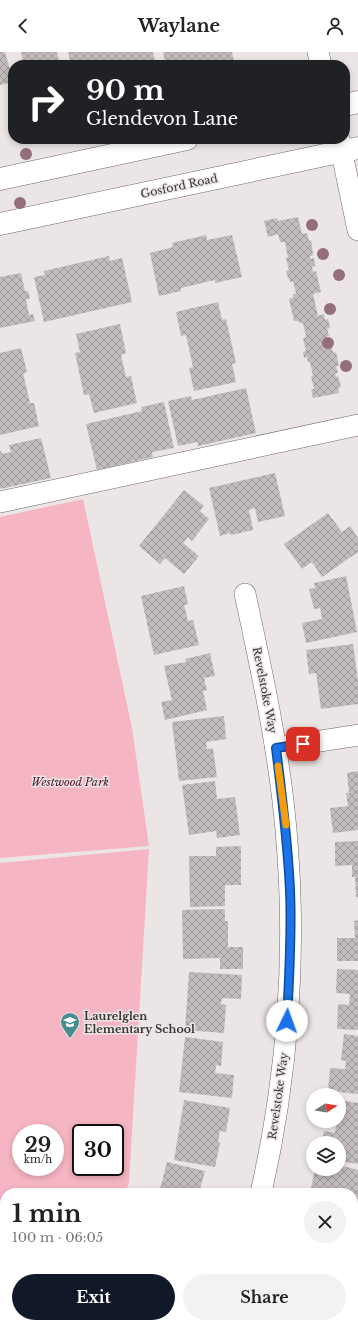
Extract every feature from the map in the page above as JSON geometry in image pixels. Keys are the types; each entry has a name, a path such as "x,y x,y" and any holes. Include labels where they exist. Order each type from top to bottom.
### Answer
{"main road":[{"path":"0,179 164,144"},
{"name":"Gosford Road","path":"0,224 346,146"}],"street":[{"path":"346,146 358,230"},
{"path":"0,502 358,425"},
{"name":"Revelstoke Way","path":"245,594 276,748 286,830 290,891 290,953 286,1035 279,1096 269,1159 262,1188"},
{"path":"276,748 358,735"}],"green space":[{"name":"Westwood Park","path":"83,499 132,728 149,846 0,858 0,517"},
{"name":"Laurelglen Elementary School","path":"149,849 129,1182 127,1188 0,1188 0,863"}],"building":[{"path":"0,52 5,52 8,62 8,83 0,85"},
{"path":"21,52 57,52 59,60 23,60"},
{"path":"68,52 153,52 155,60 70,60"},
{"path":"163,52 232,52 234,60 165,60"},
{"path":"298,217 302,234 307,233 309,241 311,240 313,255 310,256 310,259 314,258 315,266 312,267 313,272 316,271 321,292 313,294 318,316 324,314 325,320 328,319 330,328 327,329 329,336 327,336 329,348 332,348 333,353 336,352 339,366 336,366 338,373 335,373 336,377 338,376 341,387 338,388 339,393 313,398 311,389 314,389 311,376 313,376 310,362 308,362 307,357 304,358 303,352 306,351 303,338 306,337 303,323 294,321 289,299 294,297 293,294 296,294 293,281 290,282 286,271 289,270 286,258 288,258 285,242 280,242 278,234 268,237 264,221 277,218 278,221"},
{"path":"206,235 207,240 232,235 242,277 215,283 215,280 181,288 181,291 159,296 150,253 173,247 172,243"},
{"path":"109,256 110,261 122,258 132,302 44,322 34,277 45,275 44,271"},
{"path":"21,273 25,291 28,291 30,299 26,299 29,315 33,314 35,321 0,328 0,277"},
{"path":"218,302 222,320 226,319 236,363 232,364 236,382 194,391 189,368 193,367 186,335 181,336 176,312"},
{"path":"120,324 126,353 121,355 126,377 131,376 137,403 94,413 89,394 84,395 75,353 80,352 76,334"},
{"path":"21,348 27,372 23,373 30,403 34,403 39,426 0,435 0,353"},
{"path":"246,388 256,433 198,446 197,442 178,446 168,401 191,396 192,400"},
{"path":"164,402 174,448 152,452 153,457 97,470 86,424 142,411 141,407"},
{"path":"41,438 51,478 0,489 0,450 2,454 11,452 9,445"},
{"path":"275,473 285,516 258,522 255,508 249,510 253,530 220,536 209,488"},
{"path":"184,490 204,506 200,511 209,519 192,541 188,537 183,543 199,556 184,574 165,558 160,564 139,546"},
{"path":"328,513 342,532 350,526 358,538 358,552 322,577 312,562 302,569 284,544"},
{"path":"346,576 357,632 306,643 302,623 322,619 320,608 314,609 309,589 315,588 314,583"},
{"path":"184,586 188,604 184,605 188,621 193,620 199,645 154,655 141,596"},
{"path":"353,644 358,681 358,704 321,709 316,673 309,674 306,650"},
{"path":"210,653 215,676 204,678 207,690 203,691 207,710 165,720 161,702 172,700 164,666 186,662 185,659"},
{"path":"224,716 226,739 206,742 207,749 213,748 217,777 179,781 172,722"},
{"path":"358,771 358,830 333,833 330,808 348,806 346,793 349,793 347,773"},
{"path":"215,781 217,799 235,797 240,835 217,838 216,831 189,835 182,785"},
{"path":"358,841 358,897 356,897 355,877 352,877 352,865 335,866 335,842"},
{"path":"241,846 241,885 225,885 225,906 190,907 189,856 216,856 216,847"},
{"path":"225,909 225,921 228,921 228,947 243,947 243,969 220,969 220,958 183,959 182,910"},
{"path":"358,920 358,961 337,961 337,938 355,938 354,921"},
{"path":"337,969 358,970 358,1030 337,1029 338,1004 349,1005 350,994 336,993"},
{"path":"189,972 242,975 241,999 222,998 221,1004 226,1005 224,1033 185,1030"},
{"path":"344,1034 358,1036 358,1094 346,1093 346,1088 328,1088 330,1068 345,1069 346,1061 341,1060"},
{"path":"185,1037 223,1042 221,1066 216,1065 215,1073 234,1075 232,1098 179,1092"},
{"path":"184,1100 230,1108 226,1132 220,1131 218,1142 220,1143 215,1167 174,1160"},
{"path":"346,1101 358,1103 358,1164 346,1162 346,1136 323,1136 324,1131 335,1133 336,1128 346,1128"},
{"path":"167,1162 205,1171 200,1188 160,1188"},
{"path":"346,1167 358,1170 358,1188 311,1188 314,1176 346,1176"}],"slow traffic":[{"path":"278,766 286,825"}],"place":[{"name":"Laurelglen Elementary School","path":"70,1039"}],"route":[{"path":"287,1021 290,953 290,891 286,830 276,748 303,744"}]}
